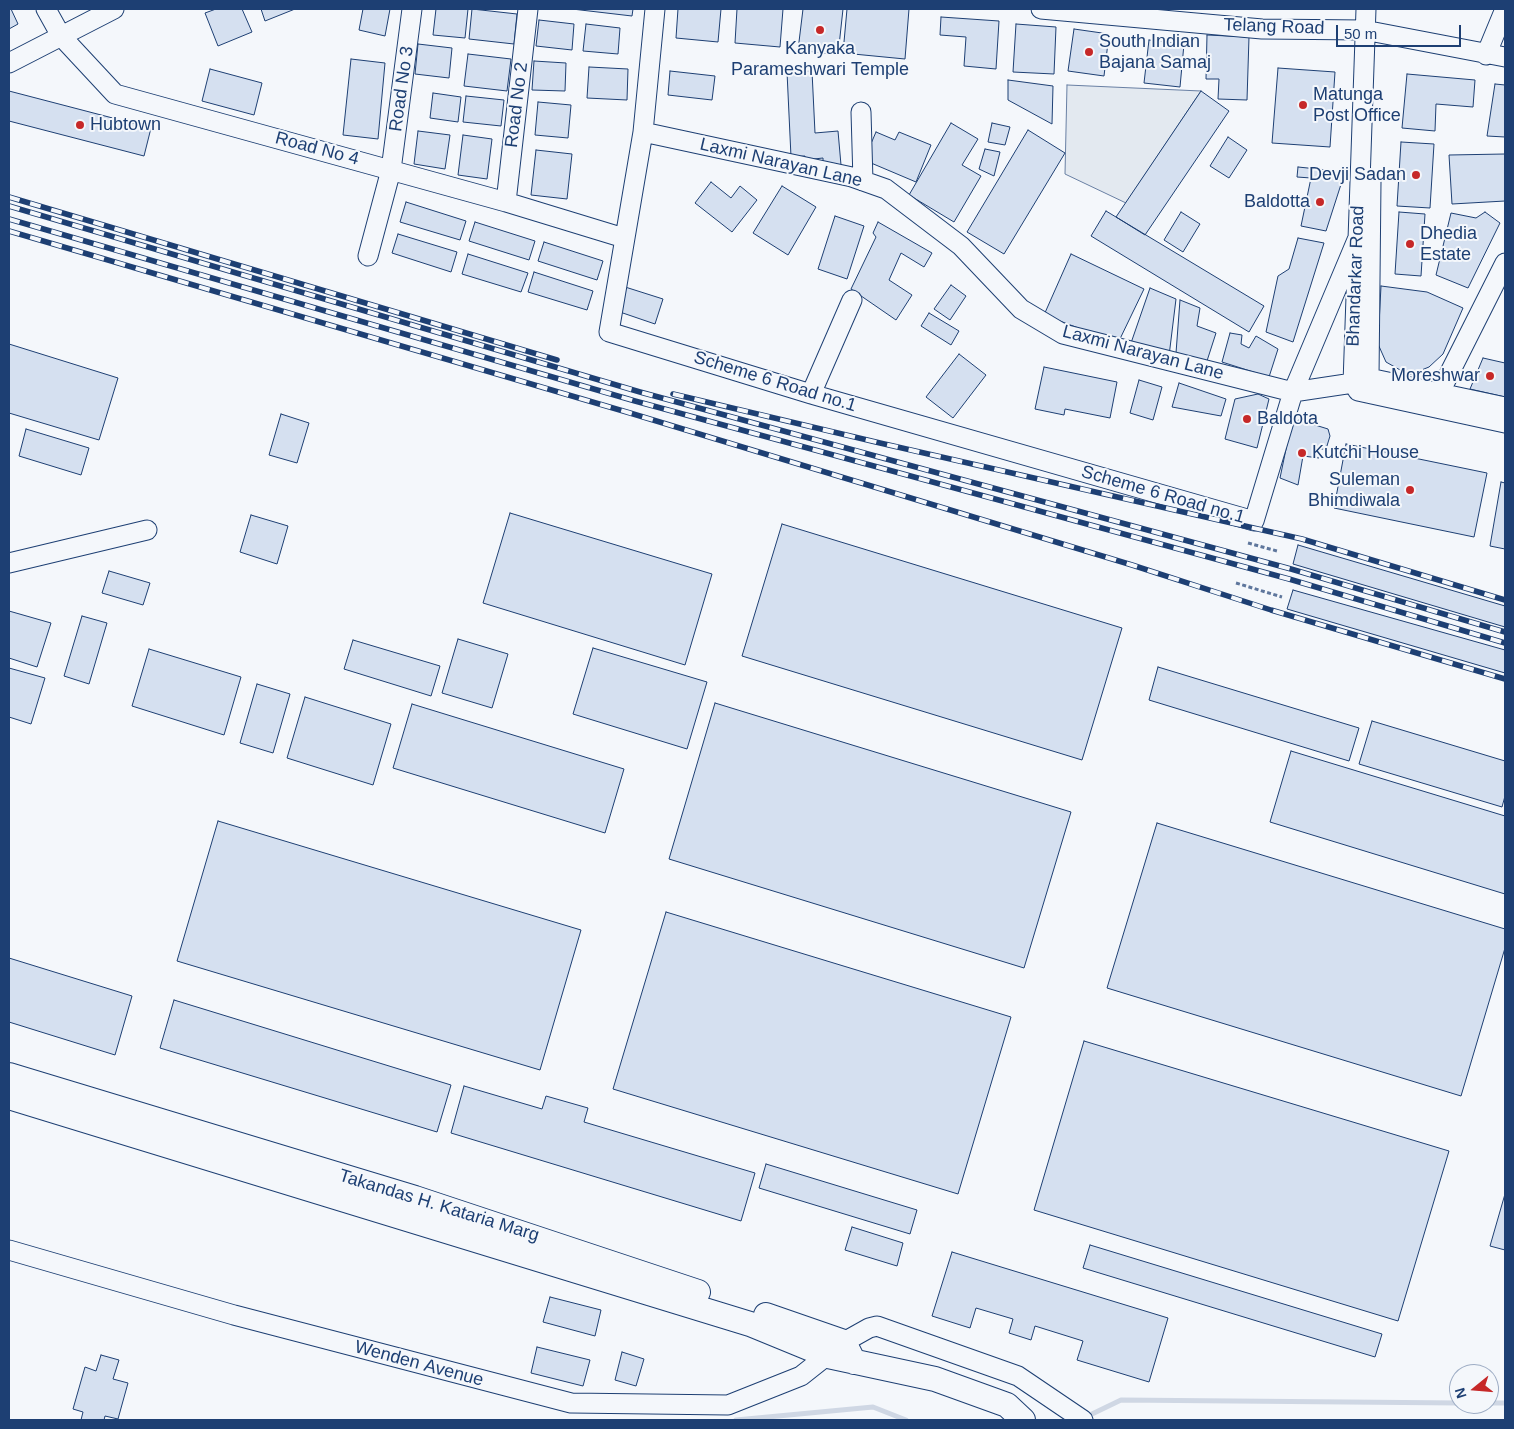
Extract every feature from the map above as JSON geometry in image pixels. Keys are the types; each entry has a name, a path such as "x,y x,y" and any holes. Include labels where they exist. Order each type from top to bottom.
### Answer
{"main road":[{"name":"Takandas H. Kataria Marg","path":"9,1074 753,1318 842,1353 935,1379 1015,1413"},
{"name":"Takandas H. Kataria Marg","path":"9,1097 544,1250"}],"street":[{"name":"Road No 4","path":"46,9 61,36 115,94 506,202 624,238"},
{"path":"9,63 114,9"},
{"name":"Road No 3","path":"368,256 391,170 412,9"},
{"name":"Road No 2","path":"506,202 528,9"},
{"name":"Scheme 6 Road no.1","path":"655,9 643,132 609,332 811,394 1254,521 1293,392"},
{"name":"Telang Road","path":"1041,9 1182,15 1262,29 1370,31 1486,55 1505,57"},
{"name":"Bhandarkar Road","path":"1361,381 1370,31 1366,9"},
{"name":"Bhandarkar Road","path":"1361,381 1357,240 1370,31 1377,9"},
{"path":"1486,55 1505,9"},
{"path":"861,112 863,181"},
{"name":"Laxmi Narayan Lane","path":"643,132 863,181 886,189 960,246 1021,309 1063,334 1293,392 1361,381 1440,392 1505,407"},
{"path":"1293,392 1357,240"},
{"path":"1440,392 1505,262"},
{"path":"811,394 852,300"},
{"path":"1361,381 1358,392 1505,423"},
{"path":"9,563 147,530"},
{"name":"Wenden Avenue","path":"9,1250 234,1315 571,1403 728,1405 801,1376 842,1353 869,1328 877,1326 1018,1376 1083,1420"}],"path":[{"path":"1248,544 1278,551"},
{"path":"1236,583 1282,597"}],"shaded area":[{"path":"1067,85 1201,91 1126,203 1065,174"}],"building":[{"path":"9,9 11,9 18,24 9,29"},
{"path":"216,9 242,9 252,32 218,46 205,13"},
{"path":"261,9 295,9 265,21"},
{"path":"363,9 390,9 385,36 359,30"},
{"path":"436,9 468,9 465,38 433,35"},
{"path":"472,9 517,14 514,44 469,39"},
{"path":"572,9 633,9 632,16"},
{"path":"678,9 721,9 718,42 676,38"},
{"path":"737,9 783,9 780,47 735,43"},
{"name":"Kanyaka Parameshwari Temple","path":"803,9 843,9 838,55 798,50"},
{"path":"847,9 909,9 905,59 843,53"},
{"path":"941,17 999,21 996,69 964,66 966,37 940,35"},
{"path":"539,20 574,24 572,50 536,46"},
{"path":"586,24 620,28 618,54 583,51"},
{"path":"1016,24 1056,27 1054,74 1013,72"},
{"name":"South Indian Bajana Samaj","path":"1074,29 1109,34 1104,76 1068,71"},
{"path":"1207,35 1249,37 1247,100 1218,99 1219,79 1206,79"},
{"path":"1149,40 1184,44 1180,87 1144,83"},
{"path":"418,44 452,48 449,78 415,74"},
{"path":"468,54 511,59 507,91 464,86"},
{"path":"351,59 385,63 378,139 343,135"},
{"path":"534,61 566,63 565,91 532,90"},
{"path":"589,67 628,69 627,100 587,98"},
{"path":"1278,68 1335,72 1330,147 1272,143"},
{"path":"210,69 262,83 254,115 202,101"},
{"path":"670,71 715,76 712,100 668,95"},
{"path":"812,71 815,133 838,131 841,165 823,166 823,158 805,160 805,156 791,157 787,72"},
{"path":"1407,74 1475,80 1473,107 1436,104 1435,131 1402,128"},
{"path":"1008,80 1053,86 1052,124 1008,100"},
{"path":"1495,84 1505,85 1505,137 1487,136"},
{"name":"Hubtown","path":"9,91 151,128 144,156 9,121"},
{"path":"1201,91 1229,111 1145,235 1116,217"},
{"path":"433,93 461,97 458,122 430,118"},
{"path":"466,96 504,100 501,126 463,122"},
{"path":"538,102 571,105 568,138 535,135"},
{"path":"951,123 978,139 962,165 981,176 954,222 909,195"},
{"path":"992,123 1010,127 1005,145 988,142"},
{"path":"1028,130 1065,153 1004,254 967,232"},
{"path":"418,131 450,135 445,169 414,164"},
{"path":"876,132 895,140 899,132 931,145 916,182 864,160"},
{"path":"463,135 492,139 487,179 458,175"},
{"path":"1228,137 1247,150 1229,178 1210,166"},
{"name":"Devji Sadan","path":"1401,142 1434,144 1430,208 1397,206"},
{"path":"985,149 1000,152 994,176 979,169"},
{"path":"536,150 572,154 567,199 531,195"},
{"path":"1505,154 1505,201 1452,204 1449,155"},
{"name":"Baldotta","path":"1298,167 1327,170 1344,175 1326,231 1301,226 1311,178 1297,177"},
{"path":"711,182 731,198 740,186 757,200 732,232 695,203"},
{"path":"782,186 816,207 788,255 753,233"},
{"path":"406,202 466,221 460,240 400,222"},
{"path":"1106,211 1264,306 1249,332 1091,236"},
{"path":"1181,212 1200,224 1183,252 1164,240"},
{"name":"Dhedia Estate","path":"1399,212 1425,214 1421,276 1395,274"},
{"path":"1485,212 1500,223 1468,288 1436,275 1451,213 1476,218"},
{"path":"835,216 864,226 847,279 818,269"},
{"path":"475,222 535,241 529,260 469,241"},
{"path":"878,222 932,253 924,267 901,253 889,280 912,295 896,320 851,289 876,237 873,233"},
{"path":"398,234 457,252 451,272 392,253"},
{"path":"1298,238 1324,243 1293,342 1266,332 1278,276 1289,269"},
{"path":"544,242 603,261 597,280 538,261"},
{"path":"468,254 528,273 521,292 462,274"},
{"path":"1071,254 1144,289 1118,343 1044,315"},
{"path":"534,272 593,291 587,310 528,292"},
{"path":"951,285 966,296 950,320 934,309"},
{"path":"622,286 663,299 655,324 614,310"},
{"path":"1381,286 1427,292 1463,308 1443,354 1429,367 1409,375 1386,362 1378,344"},
{"path":"1150,288 1176,299 1169,356 1131,343"},
{"path":"1180,300 1200,308 1197,326 1216,333 1206,364 1176,353"},
{"path":"929,313 959,331 951,345 921,326"},
{"path":"1230,333 1242,335 1241,344 1249,348 1256,336 1278,349 1269,377 1222,362"},
{"path":"9,344 118,378 99,440 9,413"},
{"path":"959,354 986,375 953,418 926,397"},
{"name":"Moreshwar","path":"1483,358 1505,363 1505,397 1470,389"},
{"path":"1044,367 1117,382 1110,418 1065,409 1064,415 1035,409"},
{"path":"1139,380 1162,387 1153,420 1130,413"},
{"path":"1179,383 1226,399 1221,416 1172,407"},
{"name":"Baldota","path":"1258,394 1269,399 1257,448 1225,439 1235,399"},
{"path":"281,414 309,423 297,463 269,455"},
{"name":"Kutchi House","path":"1299,420 1328,429 1330,436 1326,449 1319,449 1319,458 1303,456 1298,485 1280,478 1291,425"},
{"path":"26,429 89,448 81,475 19,456"},
{"name":"Suleman Bhimdiwala","path":"1346,444 1487,473 1474,537 1334,508"},
{"path":"1501,482 1505,483 1505,549 1490,546"},
{"path":"510,513 712,574 685,665 483,603"},
{"path":"251,515 288,526 277,564 240,552"},
{"path":"782,524 1122,628 1082,760 742,656"},
{"path":"1298,545 1505,606 1505,627 1293,564"},
{"path":"109,571 150,583 143,605 102,593"},
{"path":"1293,590 1505,650 1505,673 1287,609"},
{"path":"9,611 51,623 37,667 9,658"},
{"path":"82,616 107,623 89,684 64,676"},
{"path":"458,639 508,654 492,708 442,693"},
{"path":"353,640 440,666 431,696 344,669"},
{"path":"593,648 707,682 687,749 573,714"},
{"path":"149,649 241,677 224,735 132,706"},
{"path":"1158,667 1359,728 1349,761 1149,700"},
{"path":"9,668 45,678 31,724 9,717"},
{"path":"257,684 290,694 273,753 240,743"},
{"path":"305,697 391,724 373,785 287,758"},
{"path":"715,703 1071,812 1024,968 669,859"},
{"path":"412,704 624,769 605,833 393,768"},
{"path":"1372,721 1505,761 1505,796 1502,807 1359,764"},
{"path":"1291,751 1505,816 1505,894 1270,822"},
{"path":"218,821 581,930 540,1070 177,961"},
{"path":"1157,823 1505,929 1505,948 1461,1096 1107,988"},
{"path":"666,912 1011,1017 958,1194 613,1089"},
{"path":"9,958 132,996 115,1055 9,1022"},
{"path":"174,1000 451,1085 437,1132 160,1048"},
{"path":"1084,1041 1449,1151 1398,1321 1034,1210"},
{"path":"464,1086 542,1109 546,1096 588,1108 584,1122 755,1173 741,1221 451,1133"},
{"path":"766,1164 917,1210 910,1234 759,1188"},
{"path":"1505,1194 1505,1250 1490,1246"},
{"path":"852,1227 903,1243 897,1266 845,1250"},
{"path":"1090,1245 1382,1334 1375,1357 1083,1268"},
{"path":"952,1252 1168,1318 1149,1382 1077,1360 1083,1341 1035,1326 1031,1340 1009,1333 1013,1319 976,1308 970,1328 932,1316"},
{"path":"550,1297 601,1310 595,1336 543,1322"},
{"path":"537,1347 590,1360 583,1386 531,1373"},
{"path":"622,1352 644,1359 636,1386 615,1380"},
{"path":"101,1355 119,1360 113,1379 128,1383 118,1419 105,1416 104,1420 81,1420 83,1412 73,1409 85,1367 96,1371"}],"waterway":[{"path":"1092,1414 1121,1400 1449,1403"},
{"path":"1499,1403 1505,1403"},
{"path":"736,1420 873,1407 906,1420"}],"railway":[{"path":"9,197 557,360"},
{"path":"9,206 640,392 1291,569 1505,632"},
{"path":"9,219 635,401 1289,579 1505,643"},
{"path":"9,231 630,413 1132,565 1271,610 1505,679"},
{"path":"673,394 1302,539 1505,600"}],"place":[{"name":"Kanyaka Parameshwari Temple","path":"820,30"},
{"name":"South Indian Bajana Samaj","path":"1089,52"},
{"name":"Matunga Post Office","path":"1303,105"},
{"name":"Hubtown","path":"80,125"},
{"name":"Devji Sadan","path":"1416,175"},
{"name":"Baldotta","path":"1320,202"},
{"name":"Dhedia Estate","path":"1410,244"},
{"name":"Moreshwar","path":"1490,376"},
{"name":"Baldota","path":"1247,419"},
{"name":"Kutchi House","path":"1302,453"},
{"name":"Suleman Bhimdiwala","path":"1410,490"}]}
